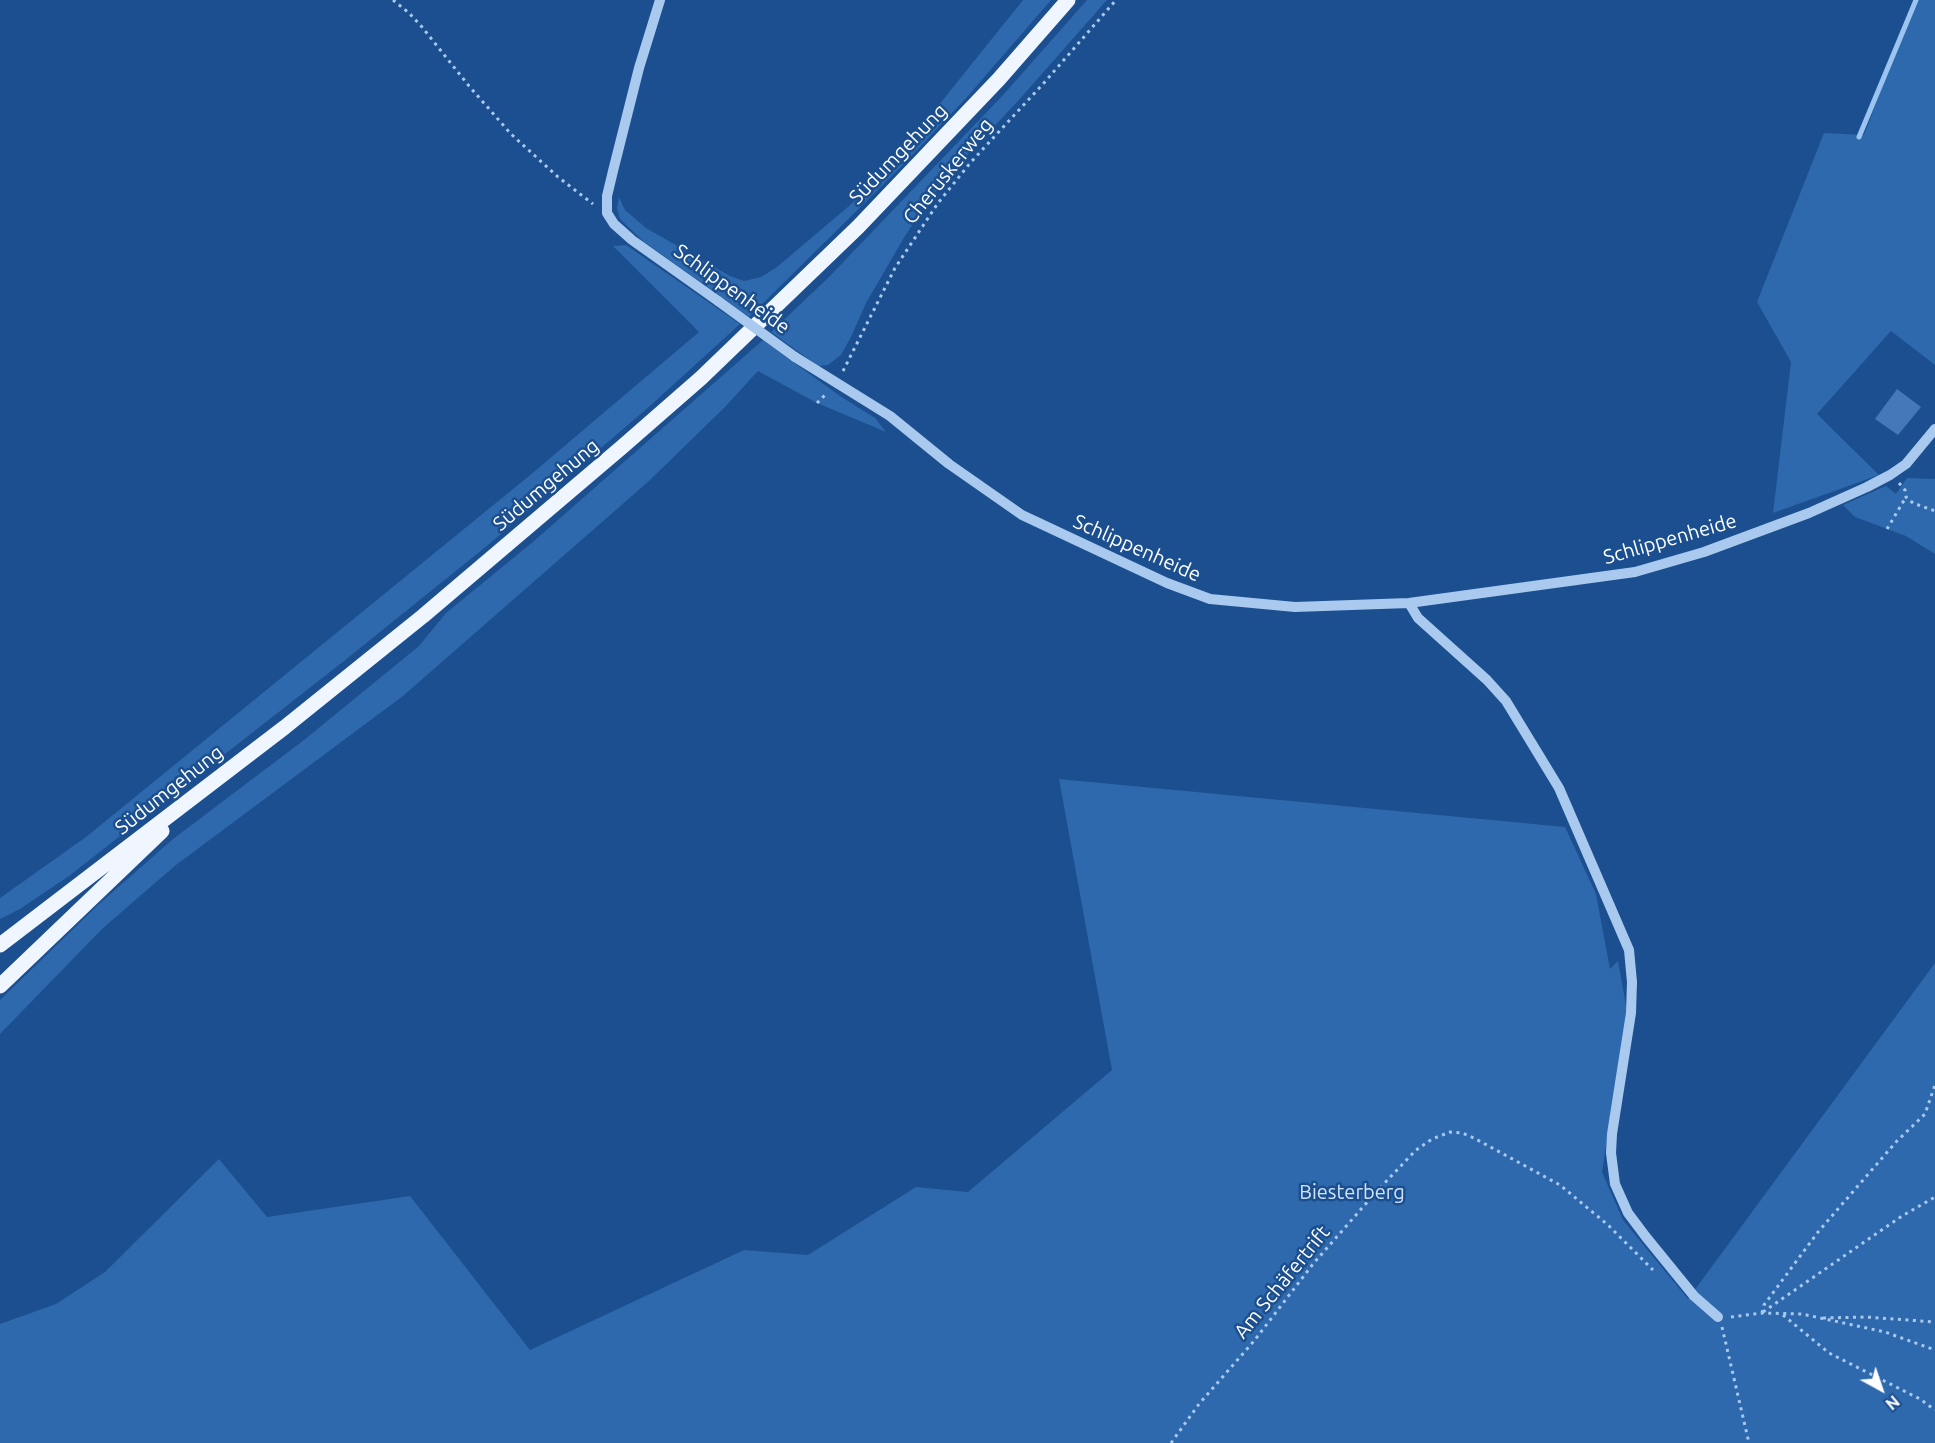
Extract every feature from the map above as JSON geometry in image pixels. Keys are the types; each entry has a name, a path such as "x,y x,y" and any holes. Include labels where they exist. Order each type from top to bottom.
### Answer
{"main road":[{"name":"Südumgehung","path":"0,945 196,796 441,601 550,510 701,378 858,227 999,79 1068,0"},
{"path":"0,986 144,850 196,796"},
{"path":"0,939 27,926"}],"lane":[{"path":"607,213 607,196 613,171 639,68 660,0"},
{"name":"Schlippenheide","path":"607,213 614,224 632,240 795,357 890,417 950,464 1022,515 1167,583 1210,599 1295,608 1409,603 1635,572 1704,552 1809,513 1890,476 1906,464 1935,429"},
{"path":"1409,603 1418,618 1487,680 1506,701 1559,788 1629,950 1632,982 1631,1013 1612,1134 1611,1153 1615,1184 1628,1213 1646,1238 1694,1296 1718,1317"}],"path":[{"path":"393,0 422,27 511,134 558,177 607,213"},
{"name":"Cheruskerweg","path":"836,383 895,268 938,203 971,162 1116,0"},
{"path":"1887,529 1906,497 1913,503 1935,511"},
{"path":"1762,1313 1764,1305 1782,1278 1818,1232 1896,1142 1925,1114 1935,1085"},
{"name":"Am Schäfertrift","path":"1171,1443 1199,1404 1254,1341 1313,1264 1377,1191 1416,1150 1432,1139 1450,1132 1462,1133 1474,1138 1560,1185 1608,1225 1660,1276"},
{"path":"1762,1313 1902,1216 1935,1197"},
{"path":"1743,1316 1762,1313 1802,1314 1886,1332 1935,1350"},
{"path":"1782,1314 1829,1353 1920,1399 1935,1410"},
{"path":"1718,1317 1728,1347 1749,1443"},
{"path":"1817,1318 1866,1317 1935,1322"}],"green space":[{"path":"1023,0 1051,0 967,97 902,166 749,317 644,242 620,219 617,208 619,197 625,210 646,228 730,276 744,281 761,277 777,267 849,206 881,174"},
{"path":"1087,0 1107,0 956,167 927,203 866,303 841,355 828,365 818,366 771,332 829,277 1004,94"},
{"path":"1915,0 1935,0 1935,365 1891,331 1817,414 1879,475 1773,513 1791,362 1757,302 1824,133 1864,135"},
{"path":"626,245 740,324 651,405 488,545 344,661 69,876 20,909 0,919 0,898 86,837 529,476 699,332 613,246"},
{"path":"763,340 840,396 875,418 886,432 817,403 758,371 725,407 649,481 403,696 176,865 102,929 0,1034 0,1000 98,905 173,839 304,740 419,646 446,613 534,541"},
{"path":"1907,478 1935,479 1935,554 1906,536 1855,517 1843,505 1886,486 1896,494"},
{"name":"Biesterberg","path":"1059,779 1565,827 1596,894 1610,969 1618,961 1627,1011 1602,1172 1623,1220 1688,1299 1935,963 1935,1443 0,1443 0,1324 56,1304 105,1272 219,1159 267,1217 410,1196 530,1350 744,1250 808,1255 916,1187 968,1192 1112,1070"}],"building":[{"path":"1897,389 1921,407 1898,435 1875,419"}],"waterway":[{"path":"1859,137 1916,0"}]}
